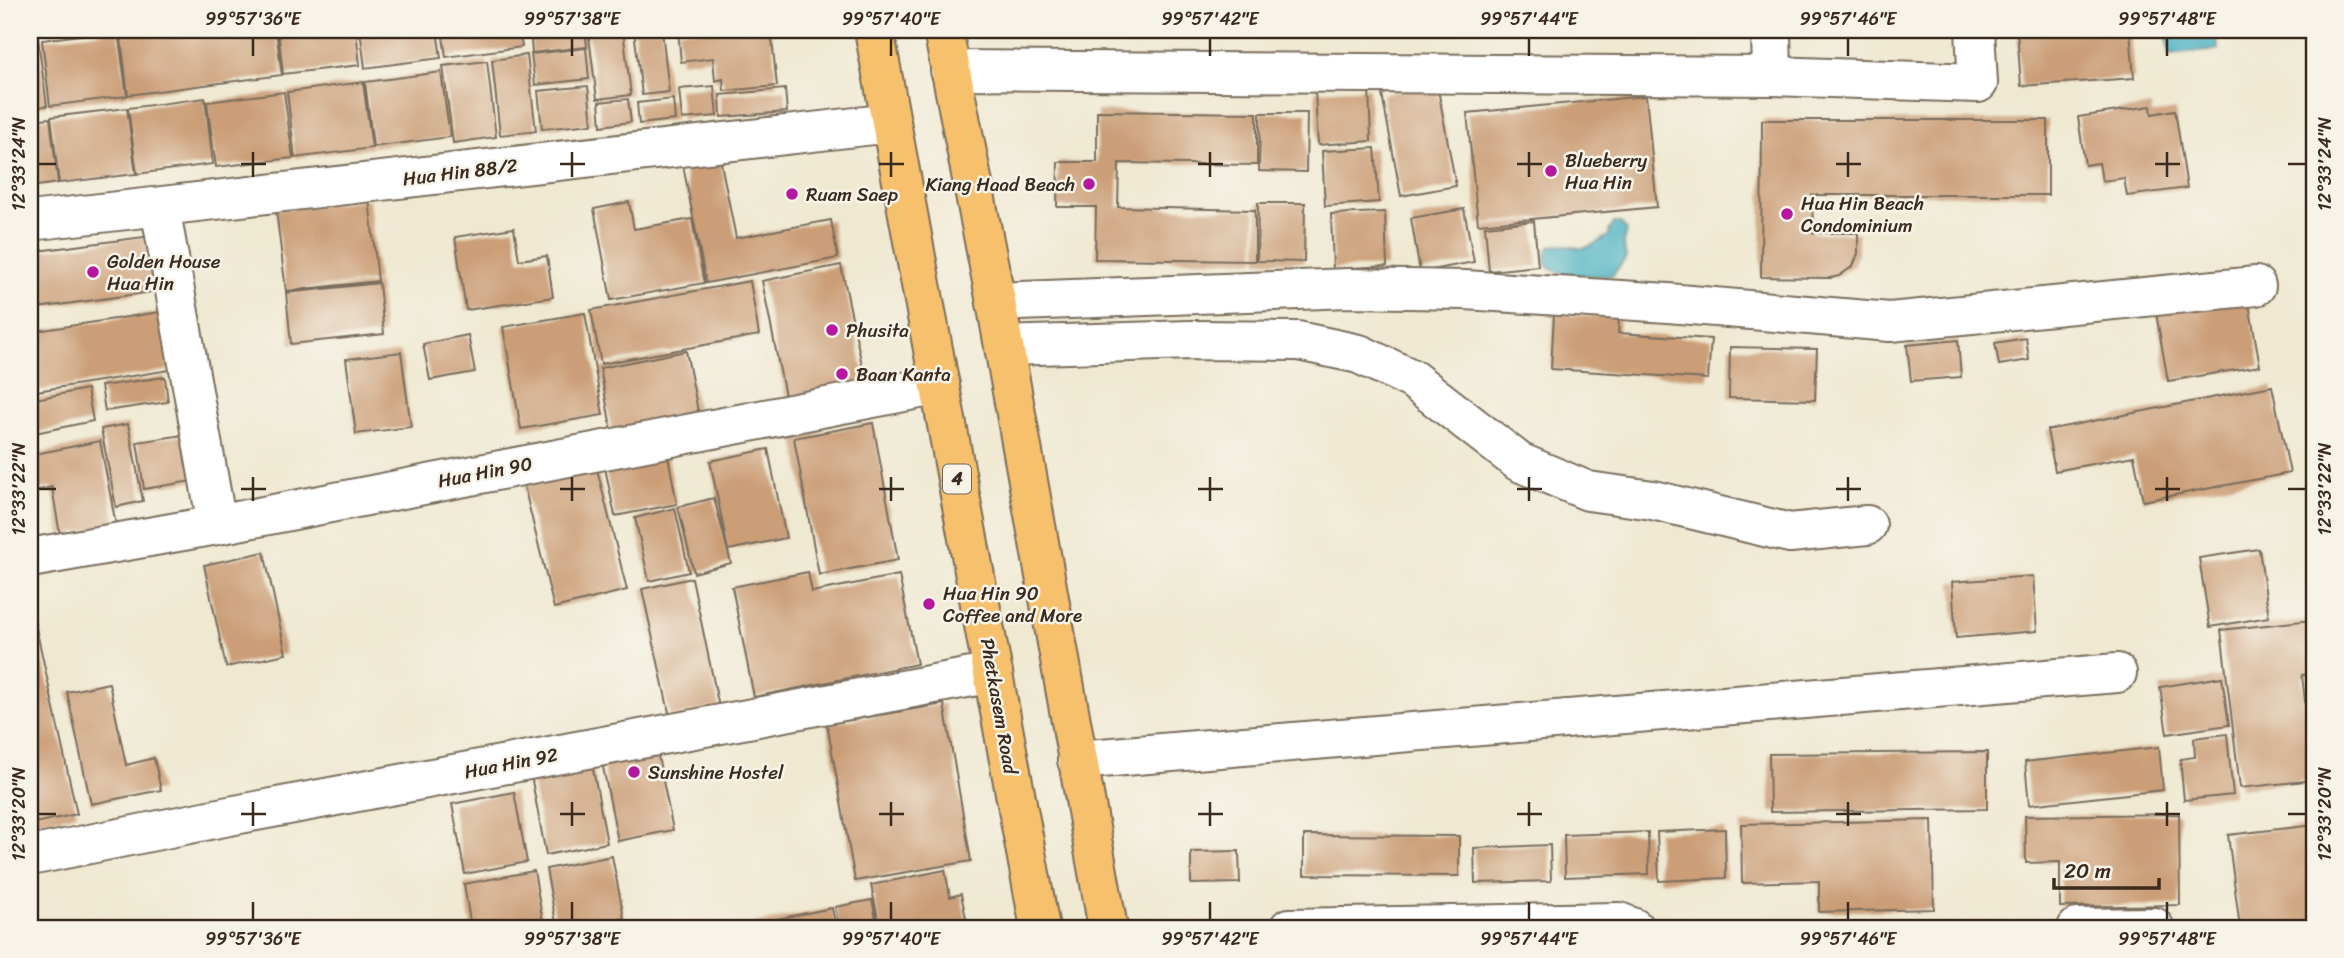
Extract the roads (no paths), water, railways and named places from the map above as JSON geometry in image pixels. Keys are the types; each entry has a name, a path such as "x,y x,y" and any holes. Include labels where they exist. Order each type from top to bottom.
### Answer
{"main road":[{"name":"Phetkasem Road","path":"874,30 1040,928"},
{"path":"943,30 996,302 1108,928"}],"street":[{"path":"1771,30 1772,76"},
{"path":"950,70 1772,76 1978,83 1975,30"},
{"name":"Hua Hin 88/2","path":"30,221 891,123"},
{"path":"160,207 217,525"},
{"path":"996,302 1348,288 1465,290 1668,303 1890,322 2256,286"},
{"path":"1004,346 1191,340 1298,341 1359,354 1412,379 1519,462 1588,491 1653,500 1790,533 1867,525"},
{"name":"Hua Hin 90","path":"30,558 217,525 940,385"},
{"name":"Hua Hin 92","path":"30,856 223,817 993,673"},
{"path":"1077,760 2117,673"},
{"path":"1289,928 1619,922 1634,928"},
{"path":"2077,928 2154,927"}],"water":[{"path":"2166,30 2216,30 2218,50 2169,55"},
{"path":"1614,223 1621,223 1627,231 1623,242 1626,258 1612,276 1565,275 1547,266 1546,256 1551,246 1590,246 1609,235"}],"place":[{"name":"Blueberry Hua Hin","path":"1551,171"},
{"name":"Kiang Haad Beach","path":"1089,184"},
{"name":"Ruam Saep","path":"792,194"},
{"name":"Hua Hin Beach Condominium","path":"1787,214"},
{"name":"Golden House Hua Hin","path":"93,272"},
{"name":"Phusita","path":"832,330"},
{"name":"Baan Kanta","path":"842,374"},
{"name":"Hua Hin 90 Coffee and More","path":"929,604"},
{"name":"Sunshine Hostel","path":"634,772"}]}
